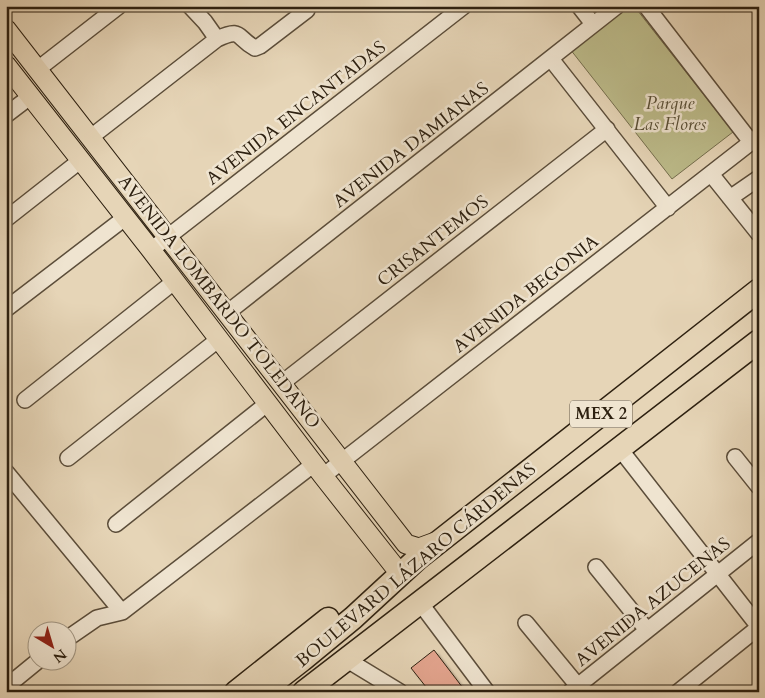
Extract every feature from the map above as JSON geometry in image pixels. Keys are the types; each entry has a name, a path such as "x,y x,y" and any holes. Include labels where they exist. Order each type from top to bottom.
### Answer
{"highway":[{"name":"BOULEVARD LÁZARO CÁRDENAS","path":"261,692 353,618 444,538 759,290"},
{"name":"BOULEVARD LÁZARO CÁRDENAS","path":"313,689 450,580 759,342"},
{"path":"236,692 394,566 417,560"},
{"path":"313,689 354,664 424,608 450,580"}],"main road":[{"name":"AVENIDA LOMBARDO TOLEDANO","path":"6,29 406,544 419,548 444,538"},
{"name":"AVENIDA LOMBARDO TOLEDANO","path":"6,65 126,217 394,566"}],"street":[{"path":"38,69 119,6"},
{"path":"190,6 217,39"},
{"path":"91,137 217,39 229,33 235,33 242,36 255,48 307,10 308,6"},
{"name":"AVENIDA ENCANTADAS","path":"151,250 464,6"},
{"path":"580,6 593,24"},
{"name":"AVENIDA DAMIANAS","path":"227,313 617,6"},
{"path":"646,6 755,139"},
{"path":"551,58 668,208"},
{"path":"6,115 30,96"},
{"name":"CRISANTEMOS","path":"282,383 607,129"},
{"name":"AVENIDA BEGONIA","path":"122,612 319,470 342,461 755,139"},
{"path":"6,218 81,160"},
{"path":"711,174 759,234"},
{"path":"730,198 759,178"},
{"path":"6,309 126,217"},
{"path":"25,400 175,281"},
{"path":"68,458 219,339"},
{"path":"116,524 268,403"},
{"path":"620,449 759,627 678,692"},
{"path":"735,457 759,487"},
{"path":"6,472 122,612 96,618 78,630"},
{"name":"AVENIDA AZUCENAS","path":"574,689 759,541"},
{"path":"596,566 647,630"},
{"path":"424,608 485,691"},
{"path":"526,623 574,689"},
{"path":"354,664 400,692"},
{"path":"6,687 28,669"}],"green space":[{"name":"Parque Las Flores","path":"624,6 634,6 733,132 672,179 570,49"}],"building":[{"path":"434,650 463,688 458,692 430,692 411,668"}]}
